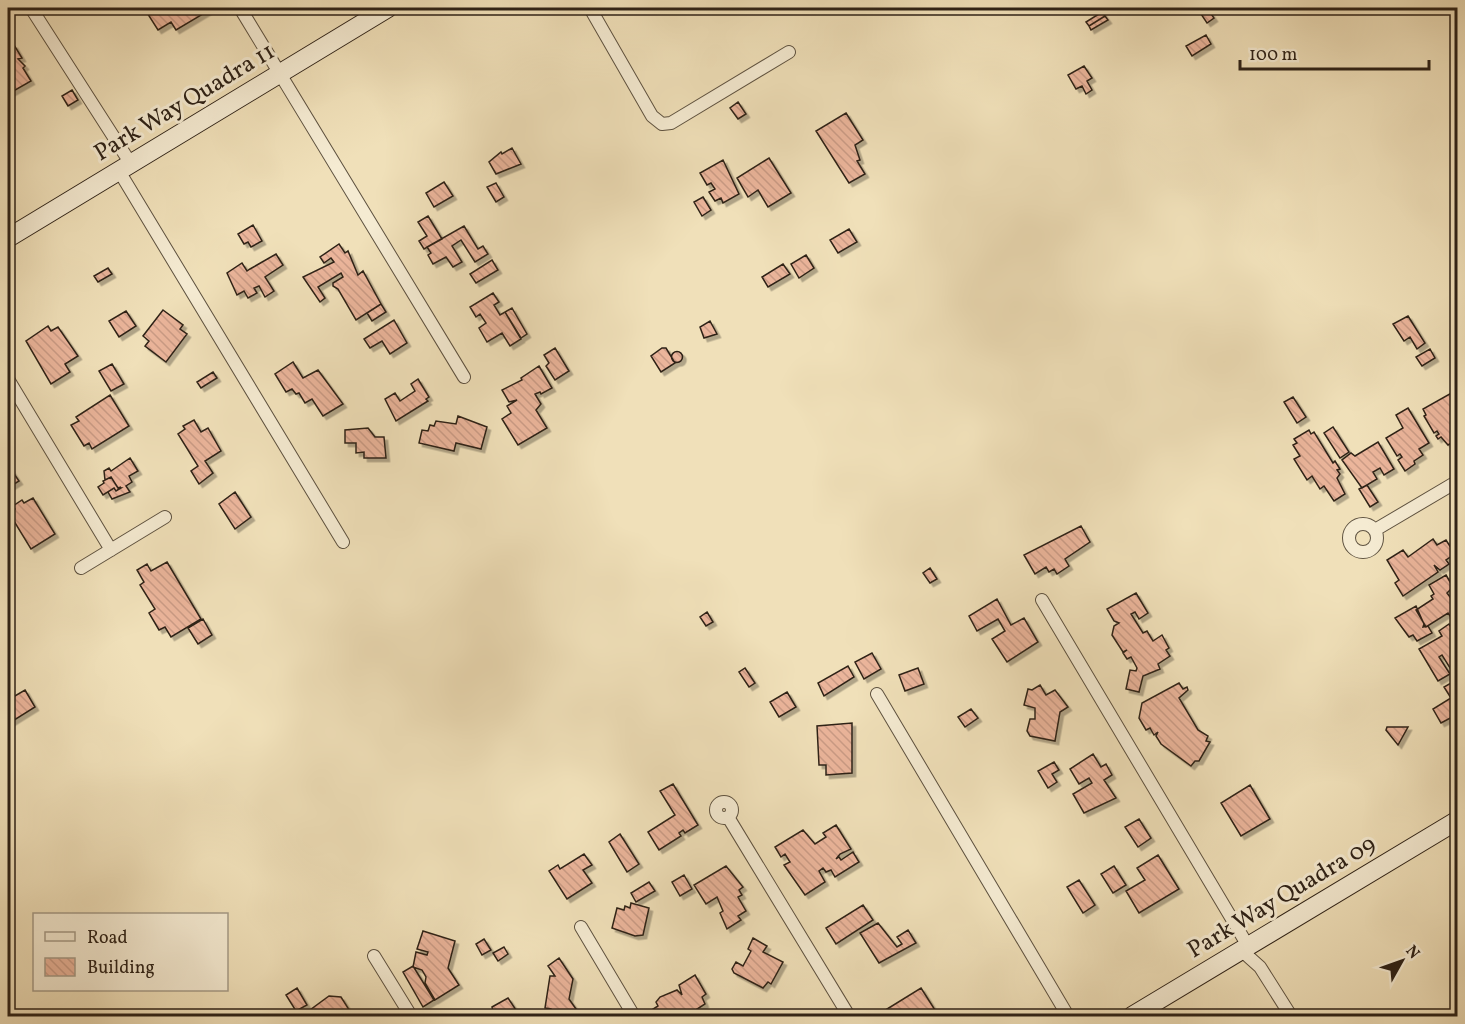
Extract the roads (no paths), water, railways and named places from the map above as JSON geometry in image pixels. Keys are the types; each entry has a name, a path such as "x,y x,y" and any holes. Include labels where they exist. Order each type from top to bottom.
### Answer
{"street":[{"path":"31,8 343,542"},
{"path":"240,8 464,377"},
{"name":"Park Way Quadra 11","path":"8,238 388,8"},
{"path":"590,8 652,116 662,124 671,123 789,52"},
{"path":"8,379 111,549"},
{"path":"1375,530 1458,482"},
{"path":"81,568 165,517"},
{"path":"1042,600 1291,1017"},
{"path":"877,694 1068,1017"},
{"path":"728,818 849,1017"},
{"name":"Park Way Quadra 09","path":"1132,1017 1458,820"},
{"path":"581,927 634,1017"},
{"path":"1248,945 1260,967"},
{"path":"374,956 411,1017"}]}
